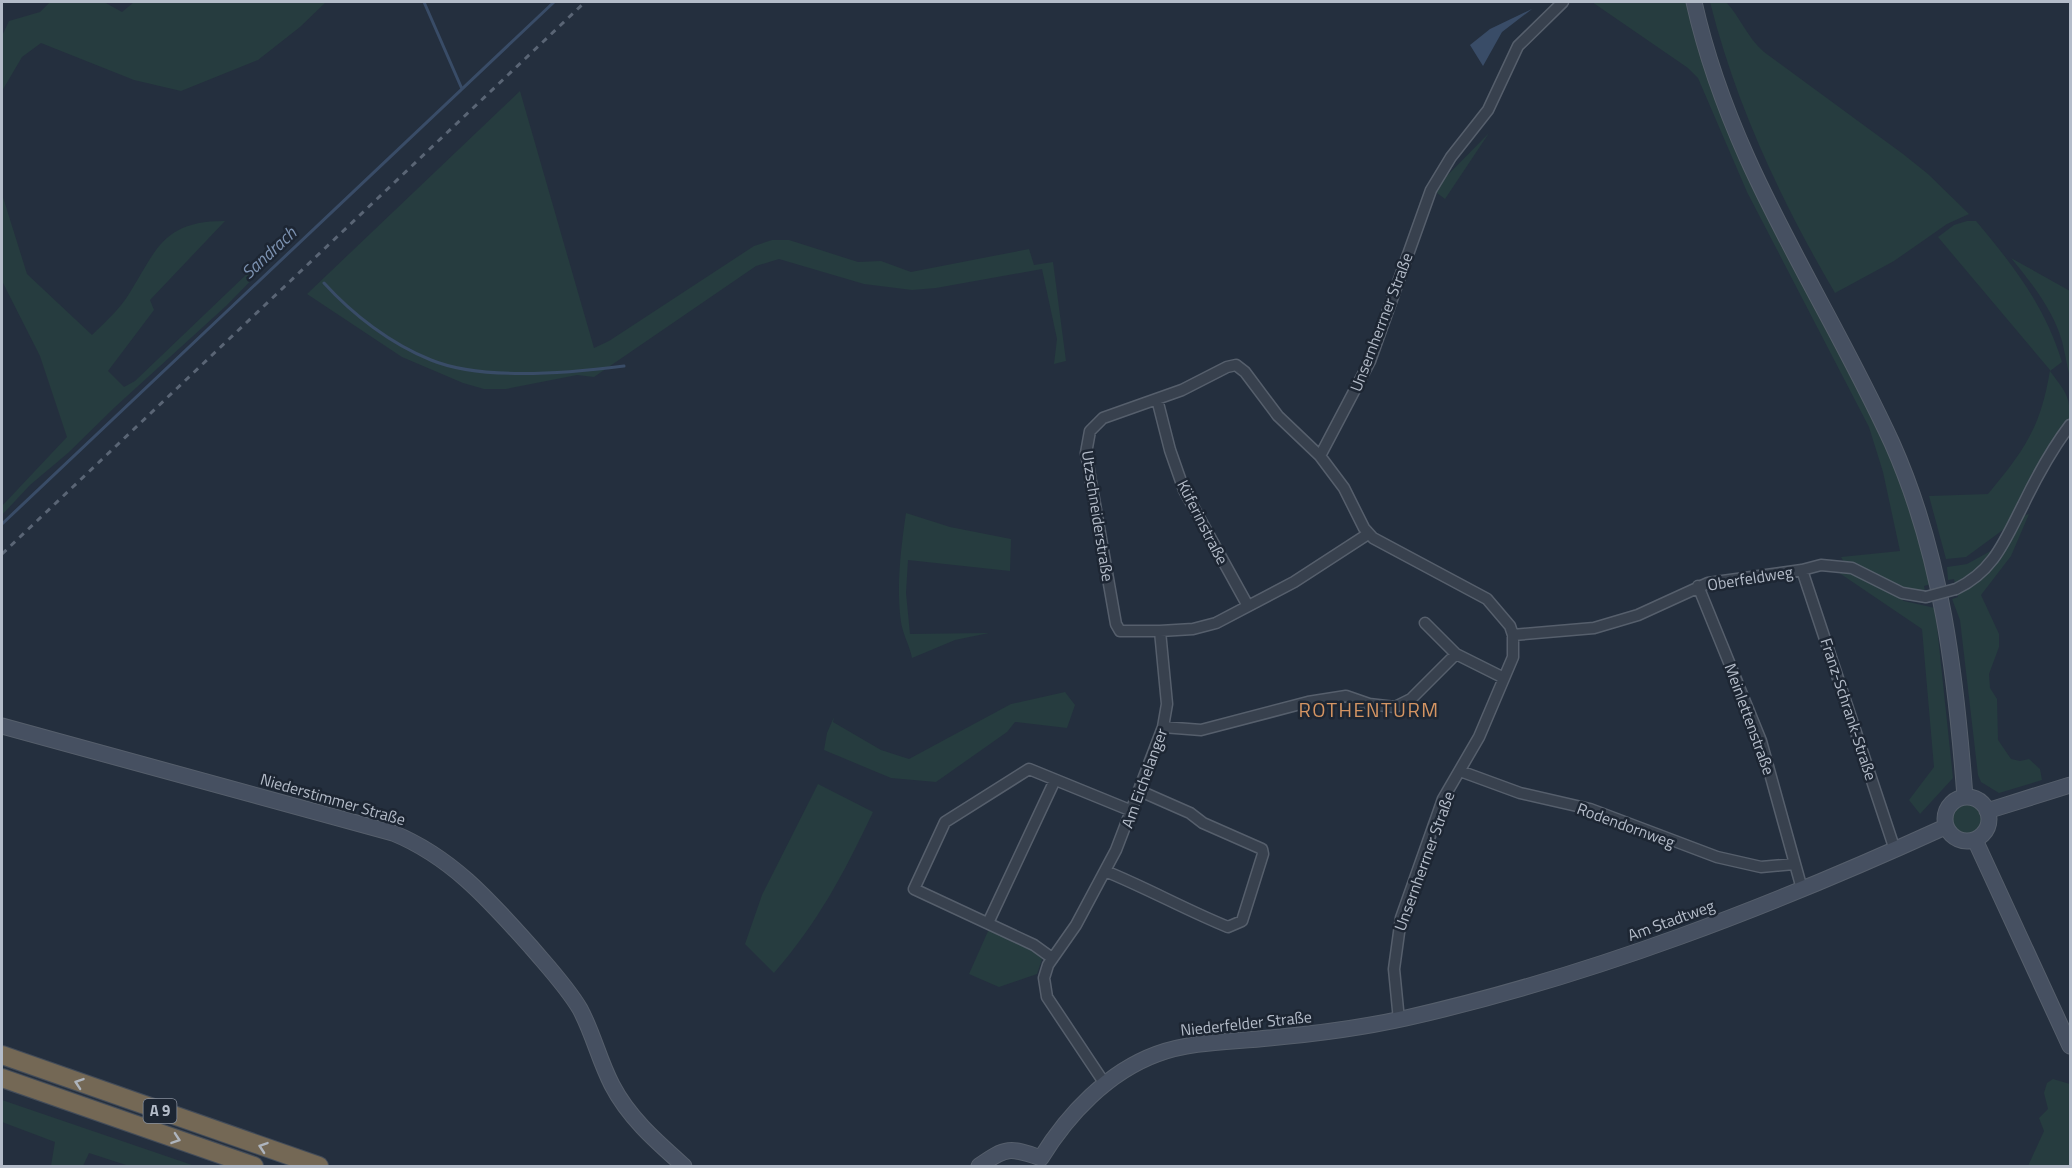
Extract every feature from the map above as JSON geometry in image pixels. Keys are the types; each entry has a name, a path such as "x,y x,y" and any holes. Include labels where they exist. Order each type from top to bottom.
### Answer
{"highway":[{"name":"A 9","path":"2,1056 319,1167"},
{"name":"A 9","path":"2,1078 254,1167"}],"street":[{"name":"Unsernherrner Straße","path":"1320,456 1370,361 1431,190 1451,157 1488,110 1518,46 1563,2"},
{"path":"1694,2 1712,72 1738,144 1788,246 1876,410 1919,514 1933,560 1947,635 1965,797"},
{"name":"Utzschneiderstraße","path":"1160,631 1126,633 1120,631 1116,624 1085,446 1090,431 1103,418 1157,399 1227,367 1236,366 1245,372 1289,430 1320,456"},
{"name":"Küferinstraße","path":"1157,399 1170,450 1184,490 1248,606"},
{"name":"Oberfeldweg","path":"1513,635 1567,632 1618,621 1698,586 1821,565 1842,566 1865,573 1902,593 1926,597 1956,589 1988,567 2070,426"},
{"path":"1320,456 1344,488 1368,534 1487,599 1502,615 1513,635"},
{"path":"1160,631 1206,627 1294,582 1368,534"},
{"name":"Franz-Schrank-Straße","path":"1802,570 1895,849"},
{"name":"Meinlettenstraße","path":"1698,586 1761,741 1802,889"},
{"path":"1425,623 1456,654 1504,678"},
{"name":"Am Eichelanger","path":"1105,1084 1047,997 1044,978 1052,958 1076,925 1105,871 1132,811 1163,727 1167,704 1160,631"},
{"name":"Unsernherrner Straße","path":"1398,1020 1394,969 1401,918 1443,799 1479,737 1513,657 1513,635"},
{"path":"1163,727 1201,730 1326,698 1346,696 1369,704 1395,707 1404,704 1456,654"},
{"name":"Niederstimmer Straße","path":"2,726 393,833 434,853 474,886 559,980 586,1022 606,1074 621,1101 640,1125 684,1167"},
{"path":"1052,958 1034,945 914,889 939,833 954,815 1029,770 1132,811"},
{"name":"Rodendornweg","path":"1460,771 1520,794 1590,810 1733,862 1761,867 1794,864"},
{"path":"988,923 1054,780"},
{"path":"1987,811 2070,785"},
{"path":"1105,871 1161,894 1177,906 1228,927 1242,921 1263,854 1262,849 1203,823 1190,813 1140,791"},
{"path":"1965,797 1978,800 1987,811 1988,826 1975,840 1958,840 1945,827 1944,817 1947,808 1956,799 1965,797"},
{"name":"Am Stadtweg","path":"1398,1020 1475,1002 1582,970 1702,928 1802,889 1945,827"},
{"path":"1975,840 2070,1046"},
{"name":"Niederfelder Straße","path":"1039,1162 1064,1125 1105,1084 1138,1063 1181,1047 1323,1032 1398,1020"},
{"path":"979,1167 996,1154 1009,1149 1039,1162"}],"green space":[{"path":"50,2 104,2 122,12 134,2 326,2 300,27 258,60 181,91 134,80 41,43 22,57 2,91 2,36 9,21 40,12"},
{"path":"1592,2 1687,2 1708,79 1746,172 1892,455 1924,554 1931,584 1924,586 1925,591 1893,583 1844,562 1841,557 1900,551 1883,472 1869,427 1747,192 1698,78 1688,68"},
{"path":"1710,2 1726,2 1764,52 1903,154 1928,174 1969,214 1947,224 1894,261 1835,293 1796,223 1762,152 1733,78"},
{"path":"520,91 594,348 609,341 754,246 772,240 789,240 858,262 881,261 911,272 1029,249 1034,265 1053,262 1066,361 1054,364 1057,339 1042,269 936,288 912,290 864,284 779,259 756,266 594,377 577,375 506,389 484,389 463,383 402,357 307,294"},
{"path":"1489,133 1445,199 1433,190"},
{"path":"2,194 27,274 92,335 125,300 155,251 164,241 175,232 188,226 204,222 225,221 150,300 154,310 108,371 124,387 135,381 274,248 274,243 279,243 282,249 226,306 68,453 30,485 2,515 2,506 67,437 40,356 2,281"},
{"path":"1976,221 2015,270 2037,304 2062,362 2050,371 2065,393 2070,411 2069,419 2028,489 2011,524 1966,557 1946,559 1929,496 1988,494 2021,451 2036,423 2050,370 1938,237 1954,225"},
{"path":"2011,258 2070,291 2070,378 2062,341 2053,318 2034,287"},
{"path":"906,513 950,527 1011,539 1010,571 908,560 906,593 910,634 989,633 955,640 912,658 902,627 899,595"},
{"path":"2029,514 2011,556 1981,595 1999,634 1999,647 1989,674 1990,688 1997,699 1998,740 2011,759 2020,761 2029,759 2040,769 2042,780 1999,793 1981,782 1978,775 1960,620 1952,599 1958,597 1957,593 1970,588 1990,572 2005,551 2023,516"},
{"path":"1998,547 1972,575 1955,584 1954,579 1948,580 1947,567 1967,564"},
{"path":"1832,568 1866,578 1904,601 1935,608 1953,778 1920,814 1909,800 1934,767 1922,629"},
{"path":"1065,692 1075,705 1067,728 1015,722 1007,732 936,782 891,778 824,750 827,733 834,717 833,722 881,750 909,759 1011,704"},
{"path":"818,784 873,812 830,896 774,973 745,944 762,895"},
{"path":"1966,801 1979,806 1984,819 1979,832 1966,837 1953,832 1948,819 1953,806"},
{"path":"989,929 1031,949 1042,959 1037,974 999,987 969,974"},
{"path":"2053,1079 2070,1084 2070,1166 2028,1166 2044,1131 2039,1118 2048,1109 2044,1093 2047,1083"},
{"path":"2,1100 195,1166 129,1166 89,1153 83,1166 51,1166 55,1142 2,1122"}],"water":[{"path":"1532,9 1502,32 1483,66 1470,45 1490,29"}],"waterway":[{"path":"424,2 462,89"},
{"name":"Sandrach","path":"2,524 554,2"},
{"path":"324,283 373,328 401,346 452,367 475,371 526,374 624,366"}],"railway":[{"path":"2,554 585,2"}],"district":[{"name":"ROTHENTURM","path":"1369,710"}]}
